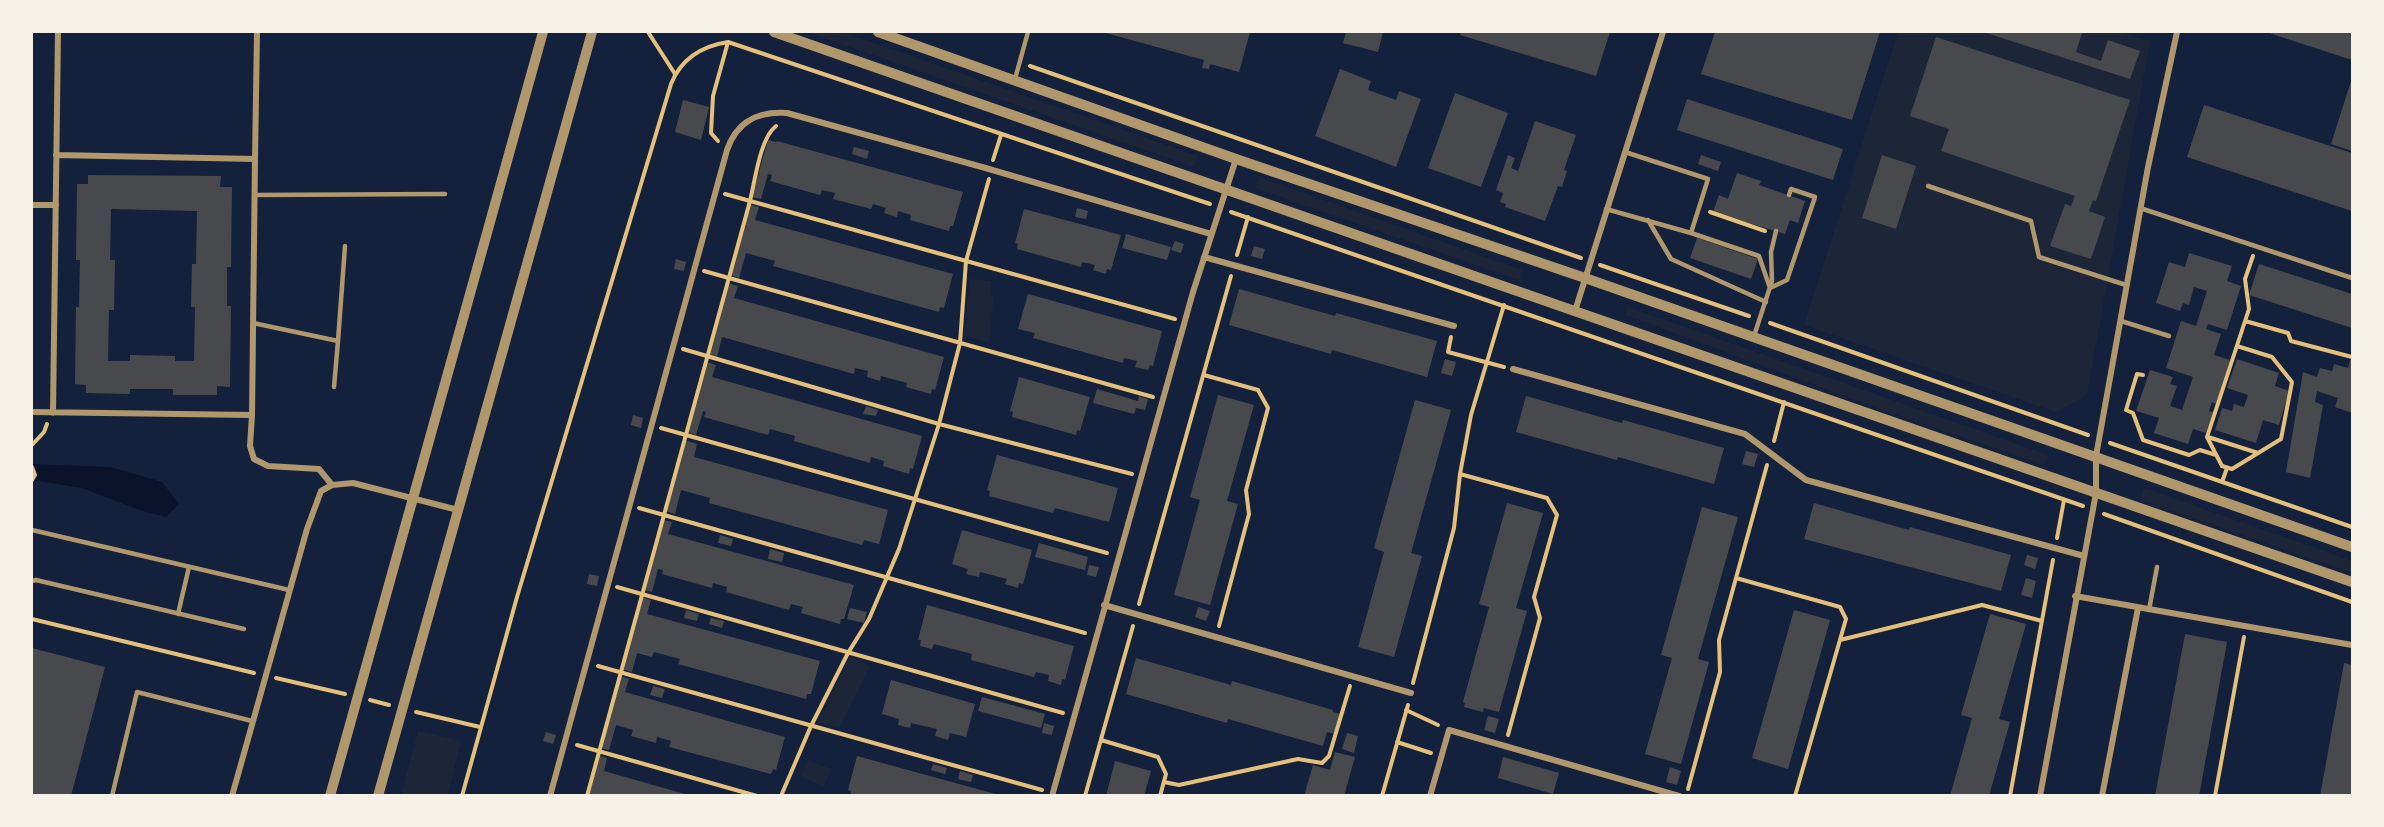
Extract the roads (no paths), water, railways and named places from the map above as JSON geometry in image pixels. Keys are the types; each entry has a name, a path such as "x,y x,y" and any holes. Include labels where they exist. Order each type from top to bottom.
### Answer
{"street":[{"path":"53,412 58,32"},
{"path":"257,32 250,446 254,459 268,466 319,469 332,485"},
{"path":"330,795 543,32"},
{"path":"378,795 592,32"},
{"path":"774,32 2352,582"},
{"path":"878,32 1015,82 1585,278 2352,547"},
{"path":"1575,311 1663,32"},
{"path":"2040,795 2075,596 2096,493 2096,456 2126,285 2177,32"},
{"path":"550,795 727,150 732,136 747,121 768,113 787,112 1211,234"},
{"path":"56,155 255,159"},
{"path":"1052,794 1185,322 1236,159"},
{"path":"32,205 56,205"},
{"path":"1204,257 1454,326"},
{"path":"1513,369 1744,434 1806,480 2084,556"},
{"path":"32,412 252,415"},
{"path":"232,795 289,590 321,491 332,485 353,483 458,510"},
{"path":"2075,596 2352,645"},
{"path":"1104,605 1411,693"},
{"path":"2102,795 2138,608"},
{"path":"1430,795 1449,730 1679,795"}],"lane":[{"path":"1015,82 1028,32"},
{"path":"1625,152 1708,179 1691,232"},
{"path":"1928,186 2031,221 2039,256 2126,285"},
{"path":"1770,288 1787,280 1815,197 1791,189 1789,195"},
{"path":"254,195 445,194"},
{"path":"2140,208 2352,279"},
{"path":"1606,209 1691,232 1759,256 1770,288"},
{"path":"1648,220 1671,259 1766,302"},
{"path":"1754,337 1770,288 1771,252 1776,231"},
{"path":"334,387 345,246"},
{"path":"2121,321 2169,336"},
{"path":"253,323 339,341"},
{"path":"32,530 289,590"},
{"path":"178,614 189,567"},
{"path":"2149,610 2157,567"},
{"path":"32,581 36,580 244,629"},
{"path":"112,795 137,692 252,721"}]}
